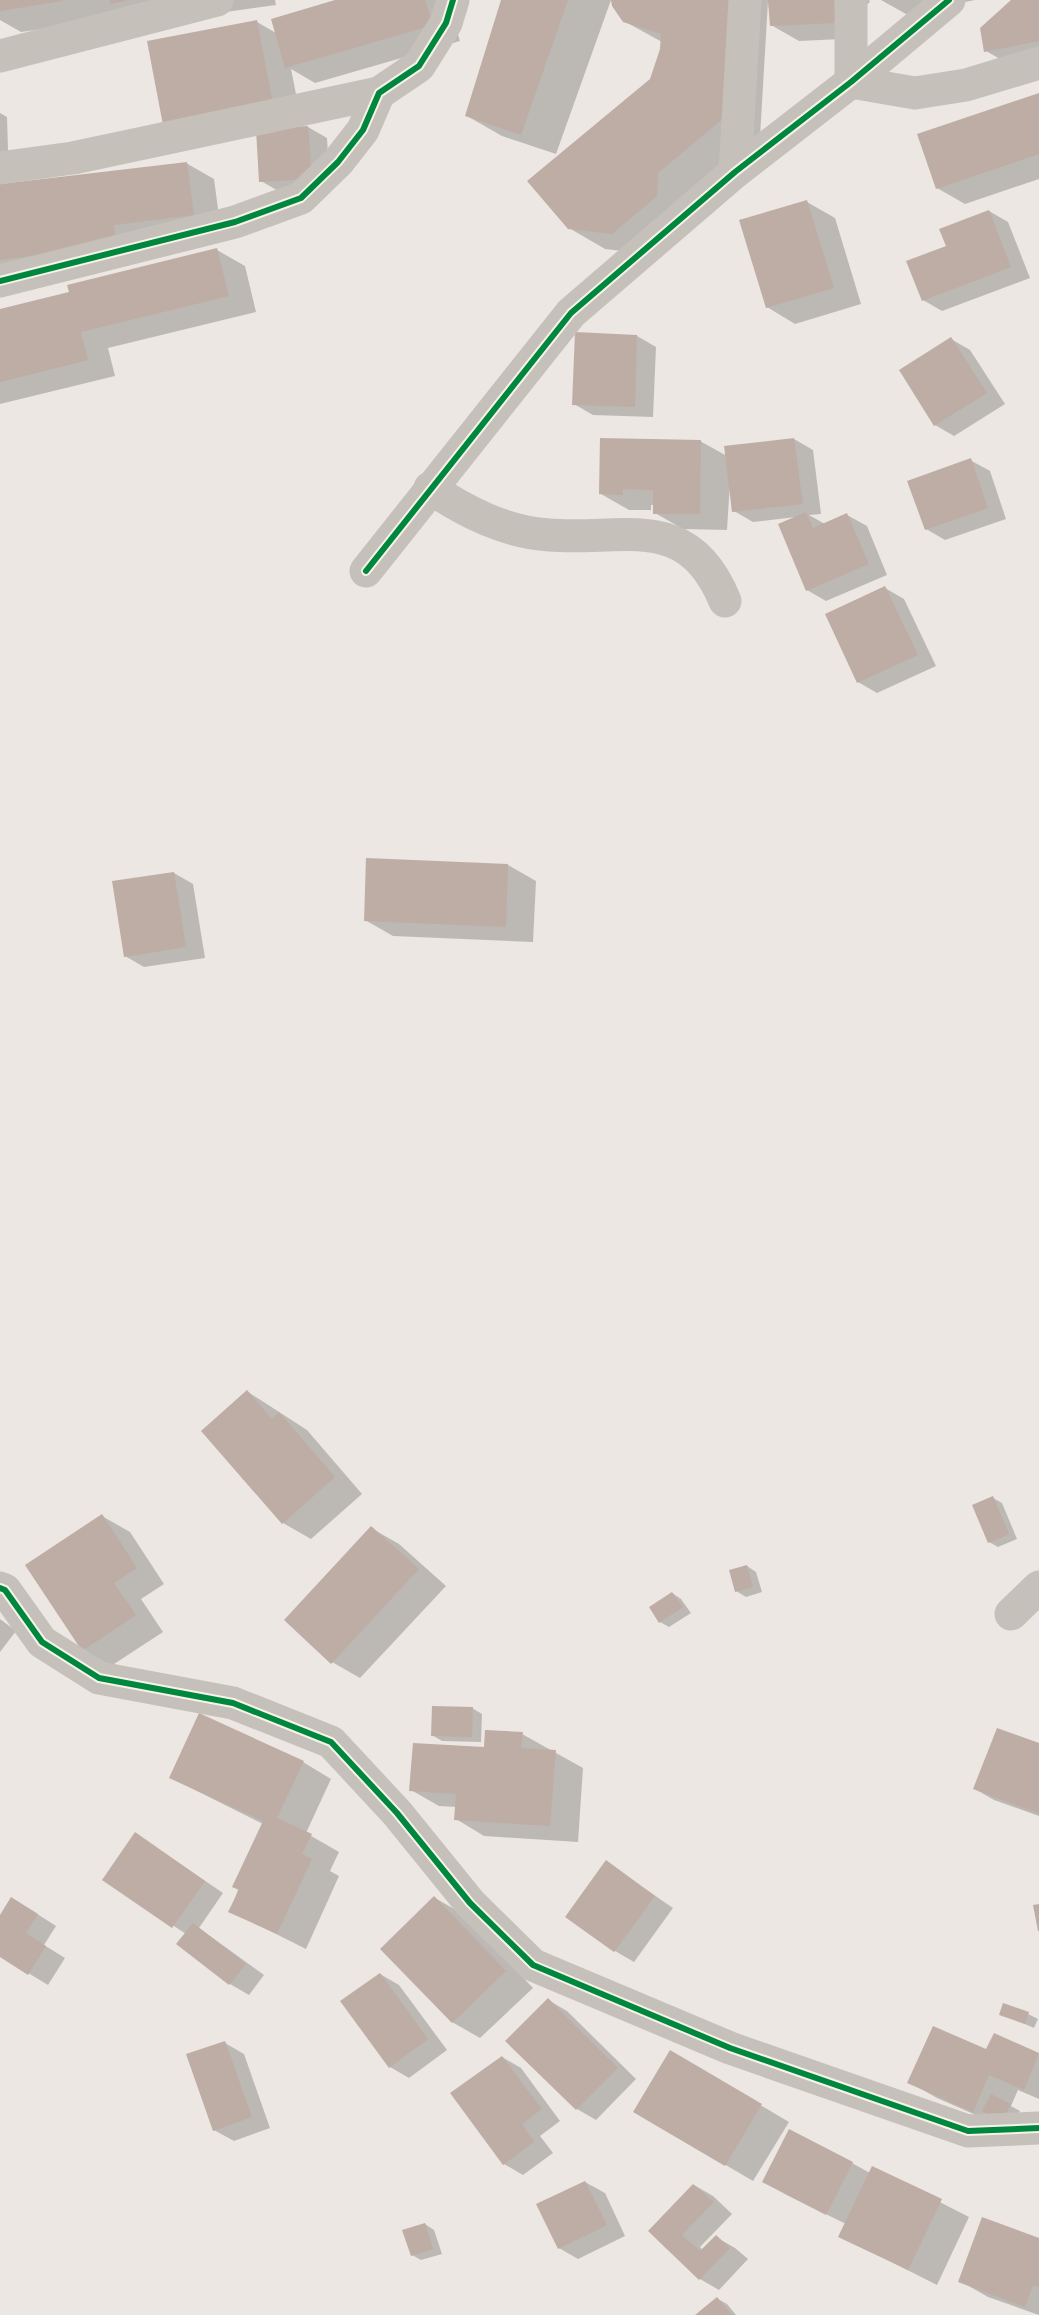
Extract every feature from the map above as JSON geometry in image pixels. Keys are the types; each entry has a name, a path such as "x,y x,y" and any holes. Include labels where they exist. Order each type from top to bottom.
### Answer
{"street":[{"path":"0,56 217,0"},
{"path":"0,168 73,158 379,93 419,66 446,23 453,0"},
{"path":"735,172 745,0"},
{"path":"851,0 851,82"},
{"path":"366,571 571,313 735,172 851,82 949,0"},
{"path":"851,82 915,93 966,85 1039,63"},
{"path":"0,281 235,222 302,198 338,162 363,130 379,93"},
{"path":"430,488 486,520 517,530 549,535 637,534 660,537 683,546 702,560 716,579 725,601"},
{"path":"1011,1614 1039,1587"},
{"path":"0,1588 5,1590 42,1642 99,1678 233,1703 331,1742 397,1813 470,1903 533,1965 730,2048 968,2131 1039,2128"}],"building":[{"path":"0,0 62,0 62,1 0,11"},
{"path":"110,0 126,0 126,1 110,4"},
{"path":"335,0 425,0 433,25 285,68 271,19"},
{"path":"501,0 568,0 521,135 465,116"},
{"path":"611,0 732,0 725,117 658,173 657,196 612,234 568,229 527,181 650,79 660,49 661,34 623,22 612,6"},
{"path":"768,0 834,0 836,23 770,26"},
{"path":"1011,0 1039,0 1039,41 984,52 980,28"},
{"path":"257,20 273,104 163,125 147,41"},
{"path":"1039,93 1039,154 936,189 917,134"},
{"path":"308,126 312,179 259,182 256,129"},
{"path":"187,162 194,215 114,225 116,246 0,260 0,184"},
{"path":"807,200 834,288 766,308 739,220"},
{"path":"989,210 1011,267 922,301 906,261 946,246 939,229"},
{"path":"217,248 229,296 81,332 88,360 0,382 0,309 69,292 67,285"},
{"path":"575,332 637,335 635,407 572,405"},
{"path":"951,337 987,393 934,426 899,370"},
{"path":"600,438 701,440 700,514 653,514 653,490 623,489 623,495 599,494"},
{"path":"794,438 803,504 732,512 724,446"},
{"path":"971,458 988,508 925,530 907,481"},
{"path":"806,512 813,528 847,513 869,564 806,591 778,524"},
{"path":"885,586 918,655 857,683 825,614"},
{"path":"366,858 508,864 506,927 364,921"},
{"path":"174,872 186,947 124,957 112,881"},
{"path":"247,1390 272,1419 279,1412 335,1477 282,1524 201,1431"},
{"path":"993,1496 1009,1534 988,1543 972,1505"},
{"path":"102,1514 137,1568 114,1583 136,1615 82,1651 25,1565"},
{"path":"371,1526 419,1569 331,1664 284,1620"},
{"path":"747,1565 753,1587 735,1592 729,1570"},
{"path":"672,1592 683,1607 659,1623 649,1607"},
{"path":"432,1706 473,1707 472,1737 431,1736"},
{"path":"199,1713 304,1761 277,1818 312,1834 302,1854 312,1859 277,1934 228,1912 239,1890 232,1887 263,1821 169,1778"},
{"path":"997,1728 1039,1743 1039,1814 973,1789"},
{"path":"485,1730 523,1732 521,1748 556,1750 550,1826 454,1820 456,1794 409,1791 413,1743 484,1747"},
{"path":"135,1832 205,1881 172,1928 102,1880"},
{"path":"606,1860 655,1896 614,1952 565,1917"},
{"path":"434,1896 506,1971 452,2023 380,1949"},
{"path":"11,1897 38,1914 26,1933 46,1946 28,1975 0,1957 0,1915"},
{"path":"1039,1904 1039,1931 1038,1931 1033,1905"},
{"path":"193,1923 246,1964 229,1985 176,1944"},
{"path":"380,1973 428,2039 389,2068 340,2001"},
{"path":"548,1998 618,2068 576,2110 505,2041"},
{"path":"1003,2003 1029,2012 1025,2024 999,2015"},
{"path":"933,2026 986,2049 994,2033 1039,2053 1024,2090 989,2075 973,2112 907,2083"},
{"path":"225,2041 252,2117 213,2131 186,2054"},
{"path":"670,2050 762,2104 725,2166 633,2112"},
{"path":"502,2056 542,2109 522,2124 534,2142 503,2165 450,2093"},
{"path":"991,2094 1011,2104 1002,2121 982,2111"},
{"path":"789,2129 853,2162 826,2215 762,2182"},
{"path":"872,2166 942,2199 908,2270 838,2237"},
{"path":"585,2181 607,2225 558,2249 536,2204"},
{"path":"693,2184 714,2202 682,2235 700,2251 716,2235 730,2248 699,2280 648,2231"},
{"path":"982,2217 1039,2238 1039,2287 1033,2285 1025,2307 958,2282"},
{"path":"425,2223 433,2249 411,2256 402,2230"},
{"path":"717,2297 732,2315 695,2315"}],"cycle path":[{"path":"0,281 235,222 301,198 338,162 363,130 379,93 419,66 446,23 453,0"},
{"path":"366,571 571,313 735,172 851,82 949,0"},
{"path":"0,1588 5,1590 42,1642 99,1678 233,1703 331,1742 397,1813 470,1903 533,1965 730,2048 968,2131 1039,2128"}]}
